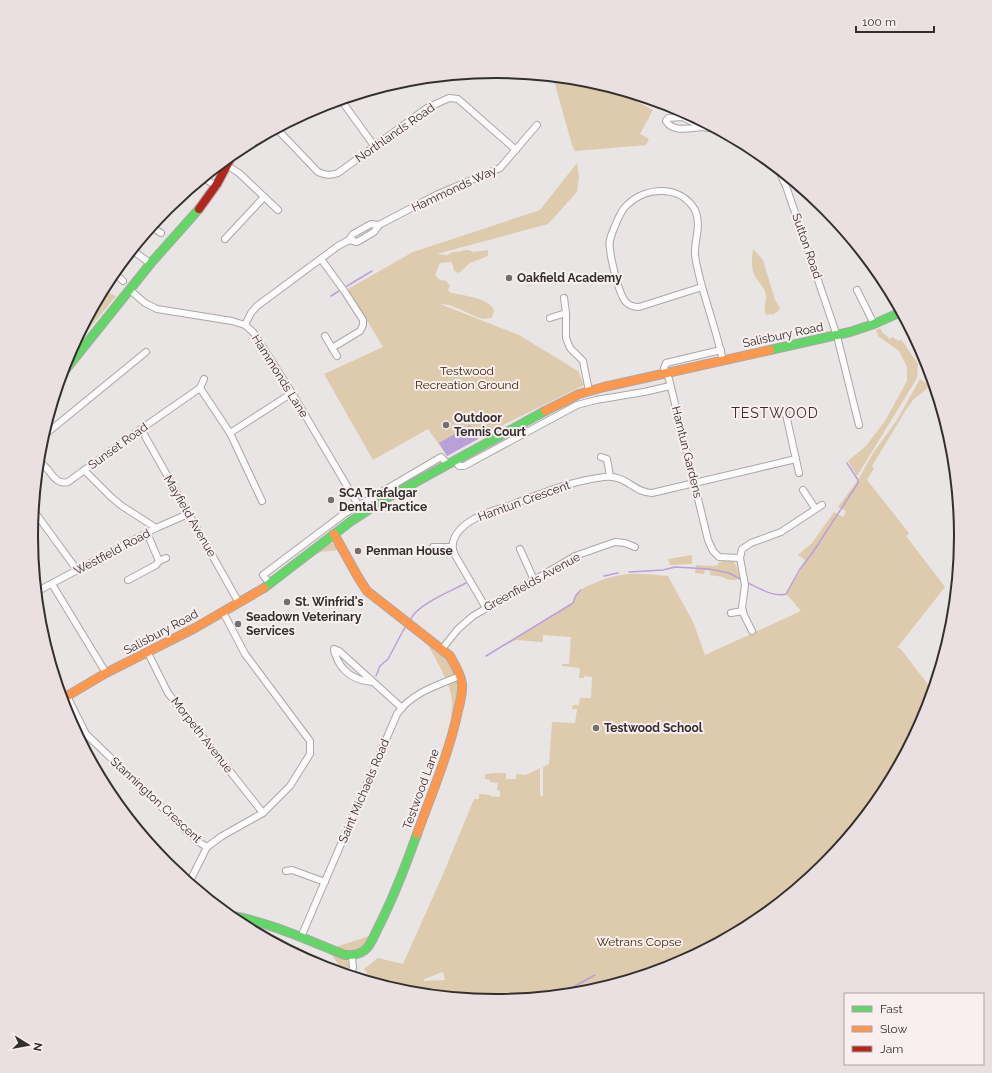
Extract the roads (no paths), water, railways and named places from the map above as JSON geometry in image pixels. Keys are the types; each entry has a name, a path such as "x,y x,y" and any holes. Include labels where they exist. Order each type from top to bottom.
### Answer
{"main road":[{"path":"74,360 151,264 203,204 217,186 228,166"},
{"name":"Salisbury Road","path":"67,696 106,673 148,653 239,603 270,584 363,513 451,462 555,405 589,391 837,336 874,324 896,314"},
{"name":"Testwood Lane","path":"334,534 367,591 455,662 462,688 450,743 404,869 384,918 370,943 361,953 352,956"},
{"path":"243,918 302,937 342,954 352,956"}],"street":[{"name":"Northlands Road","path":"281,133 318,172 328,175 338,173 427,108 449,98 454,98 458,99 516,150"},
{"path":"344,105 375,147"},
{"path":"680,117 668,118 666,121 669,125 680,129 701,127"},
{"name":"Hammonds Way","path":"245,326 251,313 257,306 321,258 349,240 351,236 371,224 378,225 436,195 496,171 503,165 537,125"},
{"path":"228,166 240,173 278,210"},
{"name":"Sutton Road","path":"783,180 837,336 859,425"},
{"path":"208,181 217,186"},
{"path":"702,287 639,307 630,306 626,302 621,293 609,242 618,220 630,202 640,196 659,190 684,197 696,214 698,229 695,255 702,287 723,361"},
{"path":"225,239 264,197"},
{"path":"156,230 160,233"},
{"path":"137,253 151,264"},
{"path":"321,258 363,320 363,325 360,331 332,348"},
{"path":"119,277 123,281"},
{"name":"Hammonds Lane","path":"130,290 145,302 158,309 221,319 245,326 253,332 363,513"},
{"path":"857,290 874,324"},
{"path":"564,298 566,313 566,338 570,348 583,361 589,391"},
{"path":"550,318 566,313"},
{"path":"325,336 337,356"},
{"path":"667,373 664,368 666,363 721,350"},
{"path":"51,430 145,355"},
{"name":"Hamtun Gardens","path":"667,373 711,546 717,556 740,558"},
{"path":"204,379 200,388 230,433 262,501"},
{"path":"270,584 264,575 344,514 441,457 459,466 464,466 562,412 587,402 670,386"},
{"name":"Sunset Road","path":"44,464 58,482 68,482 200,388"},
{"path":"230,433 292,394"},
{"path":"785,410 799,473"},
{"name":"Mayfield Avenue","path":"141,429 239,603"},
{"path":"600,457 610,457 610,476 620,478 640,490 649,493 796,458"},
{"path":"84,470 116,502 156,528"},
{"name":"Hamtun Crescent","path":"452,547 454,540 460,531 470,521 480,516 565,485 610,476"},
{"path":"803,490 815,508"},
{"path":"752,632 743,611 745,585 740,558 742,550 747,545 782,532 822,504"},
{"name":"Westfield Road","path":"41,589 156,528 188,514"},
{"path":"39,517 78,570"},
{"path":"147,533 159,561"},
{"name":"Greenfields Avenue","path":"442,650 462,625 486,608 572,558 608,544 621,542 635,547"},
{"path":"433,547 452,547 455,555 486,608"},
{"path":"520,549 534,580"},
{"path":"128,580 156,566 159,561 166,558"},
{"path":"52,584 106,673"},
{"path":"731,613 743,611"},
{"name":"Stannington Crescent","path":"74,715 86,734 197,840 207,847 222,836 263,813 290,786 310,754 310,741 245,654 223,612"},
{"path":"373,682 363,681 351,675 341,667 334,648 339,651 402,708"},
{"name":"Morpeth Avenue","path":"148,653 168,693 263,813"},
{"name":"Saint Michaels Road","path":"302,937 391,727 402,708 420,693 460,676"},
{"path":"191,878 207,847"},
{"path":"286,871 292,870 325,882"},
{"path":"352,956 352,971"}],"waterway":[{"path":"347,286 372,271"},
{"path":"331,296 339,291"},
{"path":"746,582 776,595 786,594 800,569 813,552 858,483 858,480 847,463"},
{"path":"629,572 663,570 675,567 709,569 729,573 742,580"},
{"path":"604,576 618,573"},
{"path":"411,619 414,614 427,603 466,583"},
{"path":"486,656 573,603 576,595 581,590"},
{"path":"376,676 380,666 388,659 407,626"},
{"path":"571,988 595,975"}],"place":[{"name":"Oakfield Academy","path":"509,278"},
{"name":"Outdoor Tennis Court","path":"446,425"},
{"name":"SCA Trafalgar Dental Practice","path":"331,500"},
{"name":"Penman House","path":"358,551"},
{"name":"St. Winfrid's","path":"287,602"},
{"name":"Seadown Veterinary Services","path":"238,624"},
{"name":"Testwood School","path":"596,728"}],"district":[{"name":"TESTWOOD","path":"775,413"}],"park label":[{"name":"Testwood Recreation Ground","path":"467,378"},
{"name":"Wetrans Copse","path":"639,942"}]}
